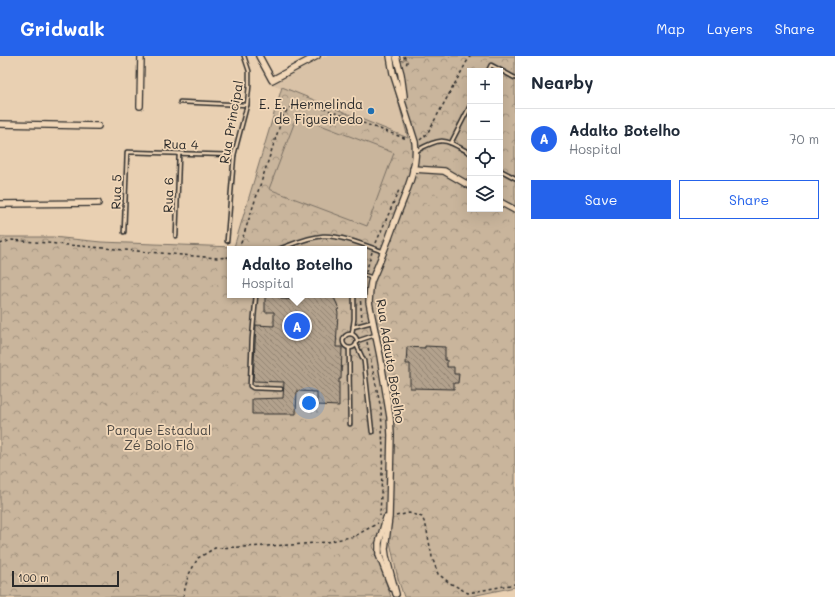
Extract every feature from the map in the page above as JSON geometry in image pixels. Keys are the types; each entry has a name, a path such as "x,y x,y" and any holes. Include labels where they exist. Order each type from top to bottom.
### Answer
{"street":[{"path":"140,106 141,56"},
{"path":"259,56 272,80 317,56"},
{"path":"390,56 406,112"},
{"path":"396,56 401,74 406,112"},
{"name":"Rua Adauto Botelho","path":"396,595 386,556 389,517 390,417 369,297 373,278 384,252 413,169 416,151 415,142 406,112"},
{"path":"0,124 98,126"},
{"path":"413,169 444,171 467,184"},
{"path":"0,204 98,204"},
{"path":"503,204 515,210"},
{"name":"Rua Adauto Botelho","path":"389,505 379,543 379,555 396,595"}],"lane":[{"name":"Rua Principal","path":"227,241 234,155 247,105 249,86 249,71 244,56"},
{"path":"503,72 515,78"},
{"path":"180,102 247,105"},
{"path":"451,143 467,112"},
{"path":"416,151 440,140 451,143 467,152"},
{"name":"Rua 4","path":"127,152 234,155"},
{"name":"Rua 5","path":"124,232 127,152"},
{"name":"Rua 6","path":"176,236 179,154"},
{"path":"503,172 515,178"},
{"path":"287,246 303,240 324,236 344,239 384,252"},
{"path":"367,276 373,278"},
{"path":"256,298 250,386 253,388 281,389"},
{"path":"354,298 352,334 354,335 364,361 372,432"},
{"path":"353,327 372,321"},
{"path":"350,424 349,348 346,347 343,341 347,334 352,334"},
{"path":"349,348 356,342 375,334"}],"path":[{"path":"240,246 287,110 296,103 308,103 415,142 421,140 427,134 470,56"},
{"path":"367,264 401,188"},
{"path":"0,244 12,240 217,258 227,257"},
{"path":"360,298 363,324"},
{"path":"183,597 188,576 198,558 215,548 327,542 355,536 380,522 383,450 381,410 371,353 366,337"},
{"path":"389,517 409,513 422,517 426,526 432,557 438,574 468,593 515,584"}],"shaded area":[{"name":"E. E. Hermelinda de Figueiredo","path":"326,56 385,56 408,138 272,85"}],"green space":[{"name":"Parque Estadual Zé Bolo Flô","path":"403,56 515,56 515,587 467,597 404,597 398,579 390,542 374,543 373,546 391,597 0,597 0,237 53,237 101,242 227,247 227,298 367,298 367,246 234,246 282,87 408,138 388,63 404,60"},
{"path":"297,116 394,153 367,226 269,189"}],"building":[{"path":"265,298 296,300 296,298 334,298 339,309 337,310 336,347 342,347 341,379 339,379 339,406 317,405 317,392 297,391 296,414 252,414 252,399 283,398 284,382 253,381 256,325 274,326 274,312 265,312"},
{"path":"425,346 445,347 445,360 447,360 447,367 454,367 454,374 459,374 458,383 454,383 454,389 410,388 410,364 406,364 407,347 425,348"}],"place":[{"name":"E. E. Hermelinda de Figueiredo","path":"371,111"},
{"name":"Adalto Botelho","path":"297,326"}]}
